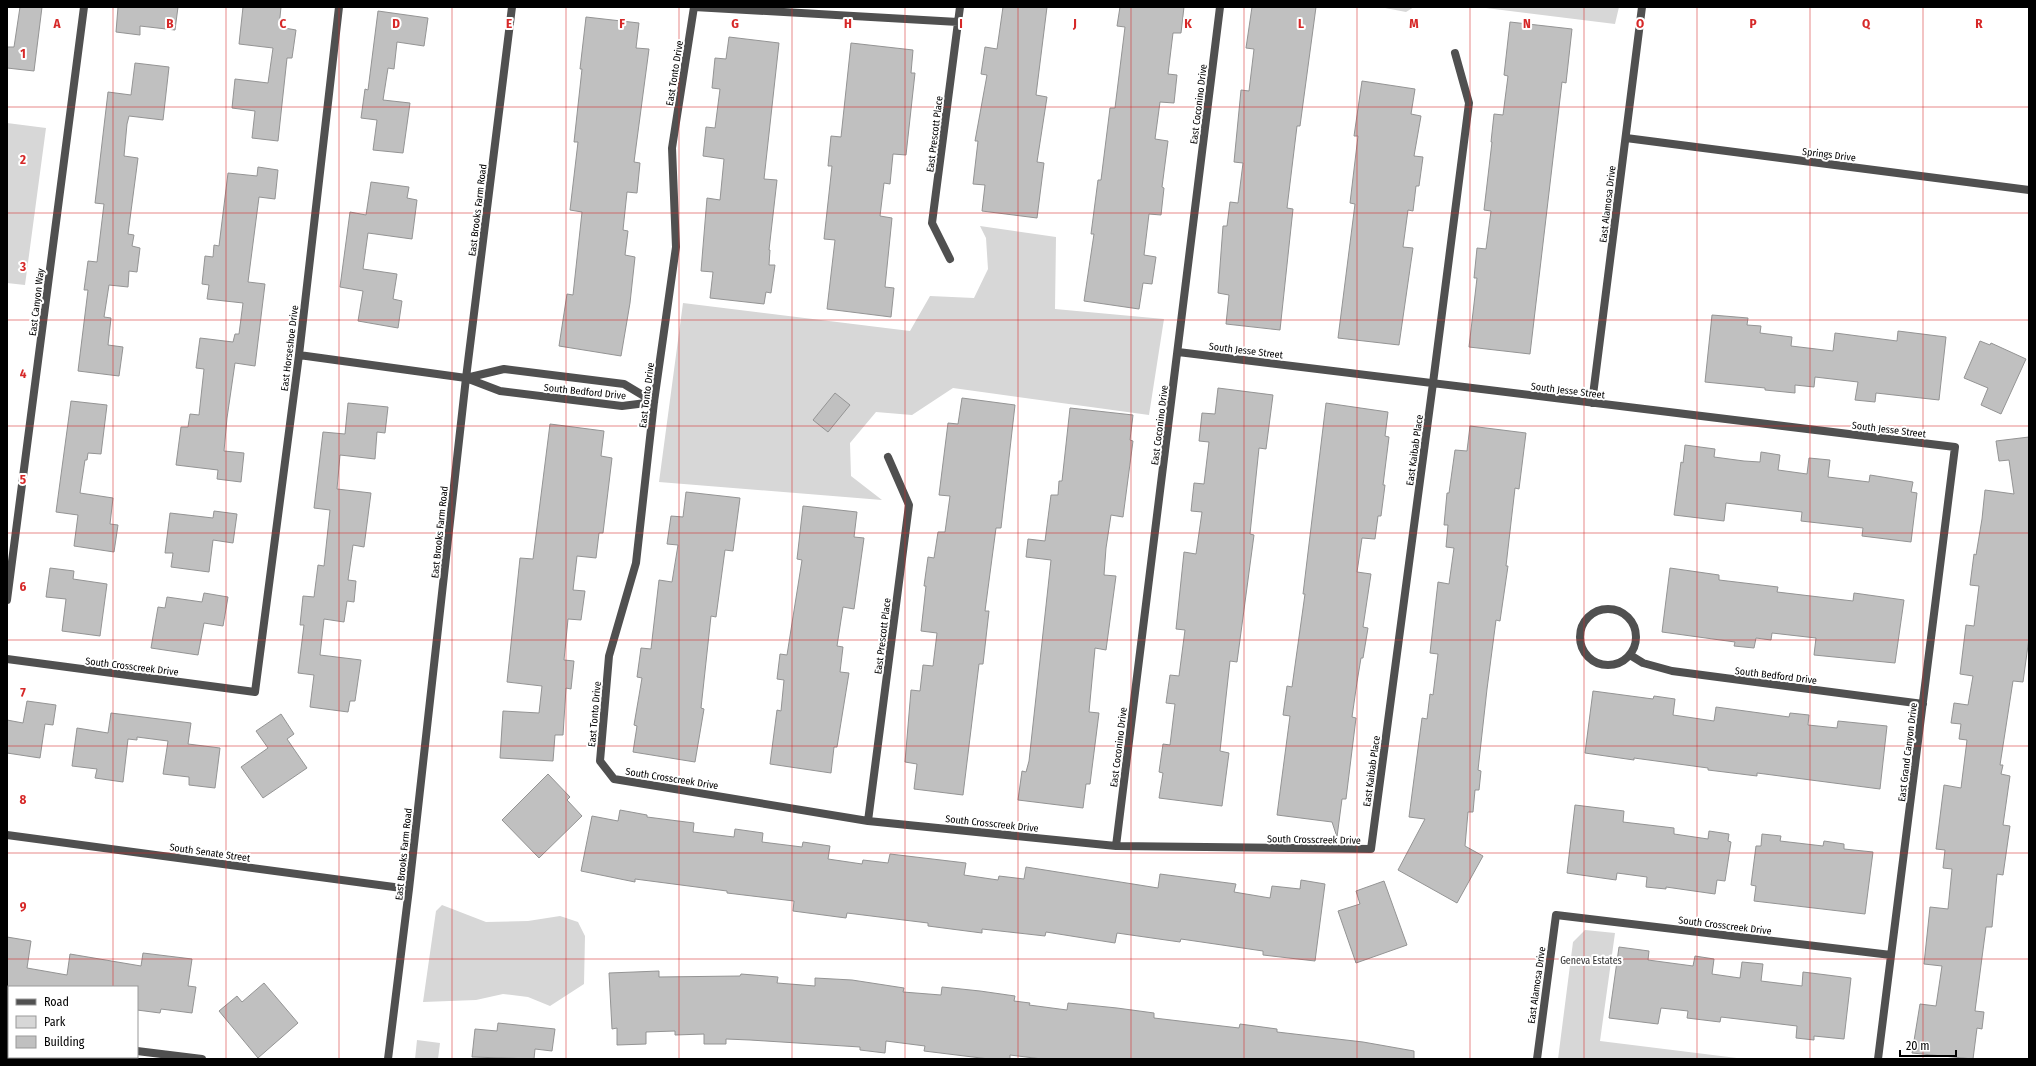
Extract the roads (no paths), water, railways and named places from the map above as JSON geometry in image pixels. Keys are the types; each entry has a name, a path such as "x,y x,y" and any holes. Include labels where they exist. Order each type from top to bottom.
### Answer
{"street":[{"name":"East Canyon Way","path":"7,600 84,7"},
{"name":"East Horseshoe Drive","path":"255,692 299,355 339,7"},
{"name":"East Brooks Farm Road","path":"388,1059 409,889 466,378 512,7"},
{"path":"694,7 958,22"},
{"name":"East Tonto Drive","path":"614,779 600,761 610,656 636,563 654,402 676,247 672,148 694,7"},
{"name":"East Prescott Place","path":"950,259 932,223 960,7"},
{"name":"East Coconino Drive","path":"1116,846 1220,7"},
{"name":"East Alamosa Drive","path":"1592,403 1642,7"},
{"name":"East Kaibab Place","path":"1371,849 1433,383 1468,103 1455,53"},
{"name":"Springs Drive","path":"1626,138 2029,190"},
{"name":"South Jesse Street","path":"1178,352 1955,447"},
{"name":"South Bedford Drive","path":"299,355 466,378 500,391 622,406 654,402"},
{"name":"South Bedford Drive","path":"466,378 504,369 624,384 654,402"},
{"name":"East Grand Canyon Drive","path":"1878,1059 1955,447"},
{"name":"East Prescott Place","path":"868,821 908,505 888,457"},
{"path":"1609,609 1619,611 1628,617 1634,625 1636,635 1635,644 1630,655 1618,663 1611,665 1602,664 1593,660 1586,654 1582,645 1582,628 1593,613 1609,609"},
{"name":"South Bedford Drive","path":"1630,655 1643,663 1672,671 1923,704"},
{"name":"South Crosscreek Drive","path":"7,659 255,692"},
{"name":"South Crosscreek Drive","path":"614,779 868,821 1116,846 1371,849"},
{"name":"South Senate Street","path":"7,835 409,889"},
{"name":"East Alamosa Drive","path":"1537,1059 1556,915"},
{"name":"South Crosscreek Drive","path":"1556,915 1891,955"},
{"path":"138,1051 202,1059"}],"park label":[{"name":"Geneva Estates","path":"1591,960"}]}
